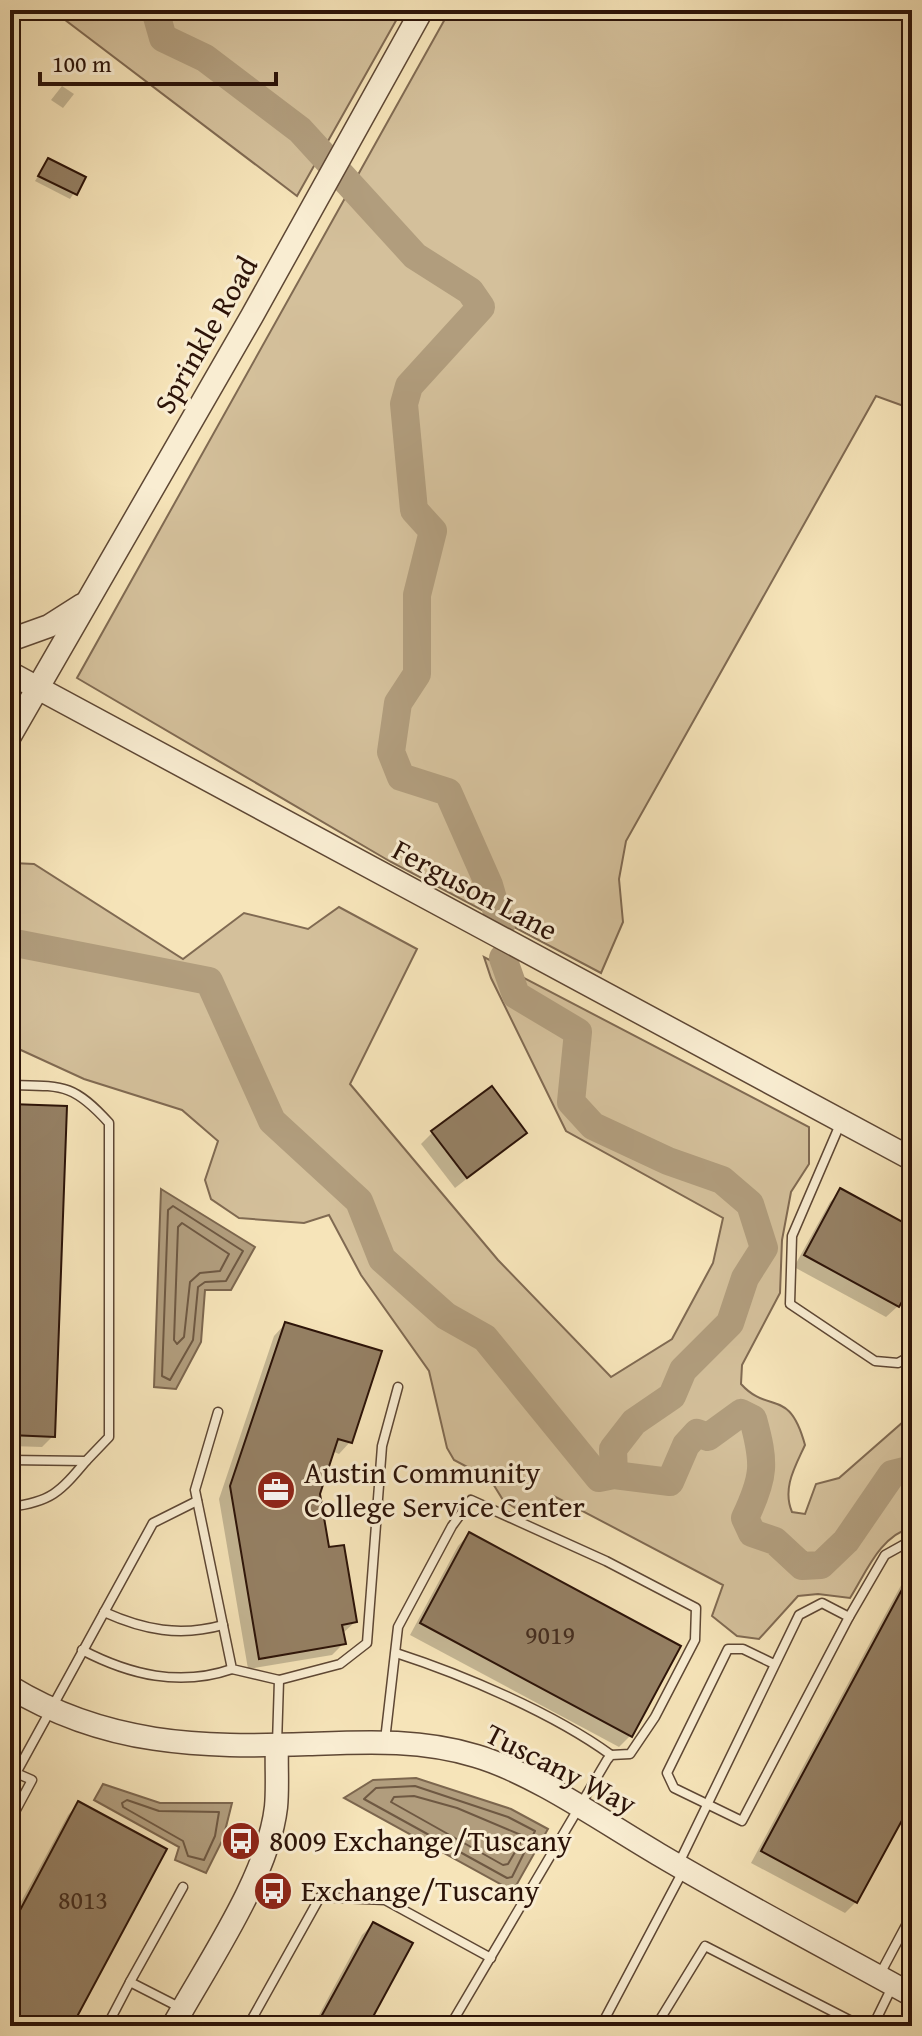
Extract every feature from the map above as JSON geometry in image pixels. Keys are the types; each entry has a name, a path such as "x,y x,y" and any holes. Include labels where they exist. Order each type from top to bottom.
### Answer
{"street":[{"name":"Sprinkle Road","path":"36,687 299,232 422,10"},
{"path":"10,640 49,626 86,602"},
{"name":"Ferguson Lane","path":"10,673 912,1159"},
{"path":"10,736 36,687"},
{"name":"Tuscany Way","path":"10,1687 96,1727 157,1742 204,1746 385,1742 432,1745 480,1757 578,1807 681,1868 895,1985"},
{"path":"177,2017 250,1887 266,1851 276,1808 277,1745"}],"lane":[{"path":"10,1085 69,1088 89,1101 109,1123 109,1437 59,1493 37,1504 10,1507"},
{"path":"841,1121 792,1236 790,1304 875,1361 898,1363 912,1355"},
{"path":"82,1650 116,1668 159,1677 206,1678 232,1669 279,1680 340,1664 367,1643 382,1446 398,1387"},
{"path":"218,1412 195,1490 232,1669"},
{"path":"10,1460 86,1461"},
{"path":"385,1742 398,1627 452,1526 471,1500 606,1561 696,1608 695,1640 655,1717 630,1754 611,1755 585,1737 466,1680 396,1653"},
{"path":"10,1821 32,1780 16,1773 153,1523 197,1501"},
{"path":"774,1664 743,1649 728,1649 667,1773 674,1788 742,1821 885,1555 912,1540"},
{"path":"601,2026 681,1868 706,1805 799,1615 822,1603 849,1617"},
{"path":"104,1612 129,1624 161,1632 202,1631 223,1625"},
{"path":"277,1745 279,1680"},
{"path":"450,2026 611,1755"},
{"path":"107,2026 183,1887"},
{"path":"248,2026 320,1897 385,1900 491,1958"},
{"path":"873,2026 895,1985 912,1914"},
{"path":"656,2026 705,1946 861,2026"},
{"path":"130,1982 177,2017"}],"shaded area":[{"path":"52,10 402,10 297,196"},
{"path":"450,10 912,10 912,409 876,396 626,841 619,879 623,922 601,973 391,862 77,678"},
{"path":"12,863 34,864 183,959 244,913 308,929 339,907 417,949 350,1084 498,1260 611,1377 672,1339 713,1263 723,1218 566,1131 491,978 484,957 809,1127 809,1164 791,1192 782,1240 780,1293 742,1365 741,1384 751,1393 785,1408 799,1427 805,1445 789,1486 792,1512 805,1514 816,1484 839,1478 903,1422 912,1420 912,1527 882,1547 850,1598 818,1594 798,1596 759,1639 737,1636 712,1616 723,1585 554,1496 548,1508 523,1513 503,1500 490,1479 454,1460 447,1448 429,1371 361,1275 329,1215 304,1223 239,1218 211,1199 205,1180 218,1141 182,1110 84,1079 10,1045"}],"water":[{"path":"161,1189 255,1247 231,1290 205,1290 201,1342 176,1389 154,1387"},
{"path":"416,1778 511,1809 548,1829 513,1891 344,1798 373,1780"},
{"path":"103,1784 160,1803 232,1803 223,1839 206,1873 175,1860 179,1847 94,1800"}],"building":[{"path":"48,158 86,177 77,195 38,176"},
{"path":"492,1086 527,1133 467,1178 431,1131"},
{"path":"10,1104 67,1106 55,1437 10,1435"},
{"path":"840,1188 912,1227 912,1284 899,1307 804,1255"},
{"name":"Austin Community College Service Center","path":"285,1322 382,1351 352,1443 338,1439 320,1494 329,1547 344,1545 357,1622 342,1625 346,1644 259,1659 230,1486"},
{"path":"469,1532 681,1646 632,1737 420,1623"},
{"path":"912,1571 912,1802 857,1903 761,1851"},
{"path":"78,1801 167,1849 72,2026 10,2026 10,1929"},
{"path":"373,1922 413,1943 368,2026 316,2026"}],"waterway":[{"path":"155,10 163,38 205,58 300,130 415,256 470,291 481,307 409,386 404,404 414,510 433,531 417,595 417,674 398,703 391,752 401,777 448,792 489,885 501,926"},
{"path":"10,942 209,981 272,1121 359,1201 382,1259 446,1316 485,1338 599,1478 614,1475 670,1482 686,1445 697,1433 708,1437 741,1413 753,1419 761,1459 759,1480 745,1518 752,1533 775,1541 802,1566 821,1565 846,1541 892,1474 912,1469"},
{"path":"503,958 516,995 578,1032 571,1102 593,1126 668,1161 722,1180 750,1204 764,1248 745,1278 730,1323 683,1370 672,1396 634,1422 613,1449 614,1475"}],"place":[{"name":"Austin Community College Service Center","path":"276,1490"},
{"name":"8009 Exchange/Tuscany","path":"241,1841"},
{"name":"Exchange/Tuscany","path":"273,1891"}]}
